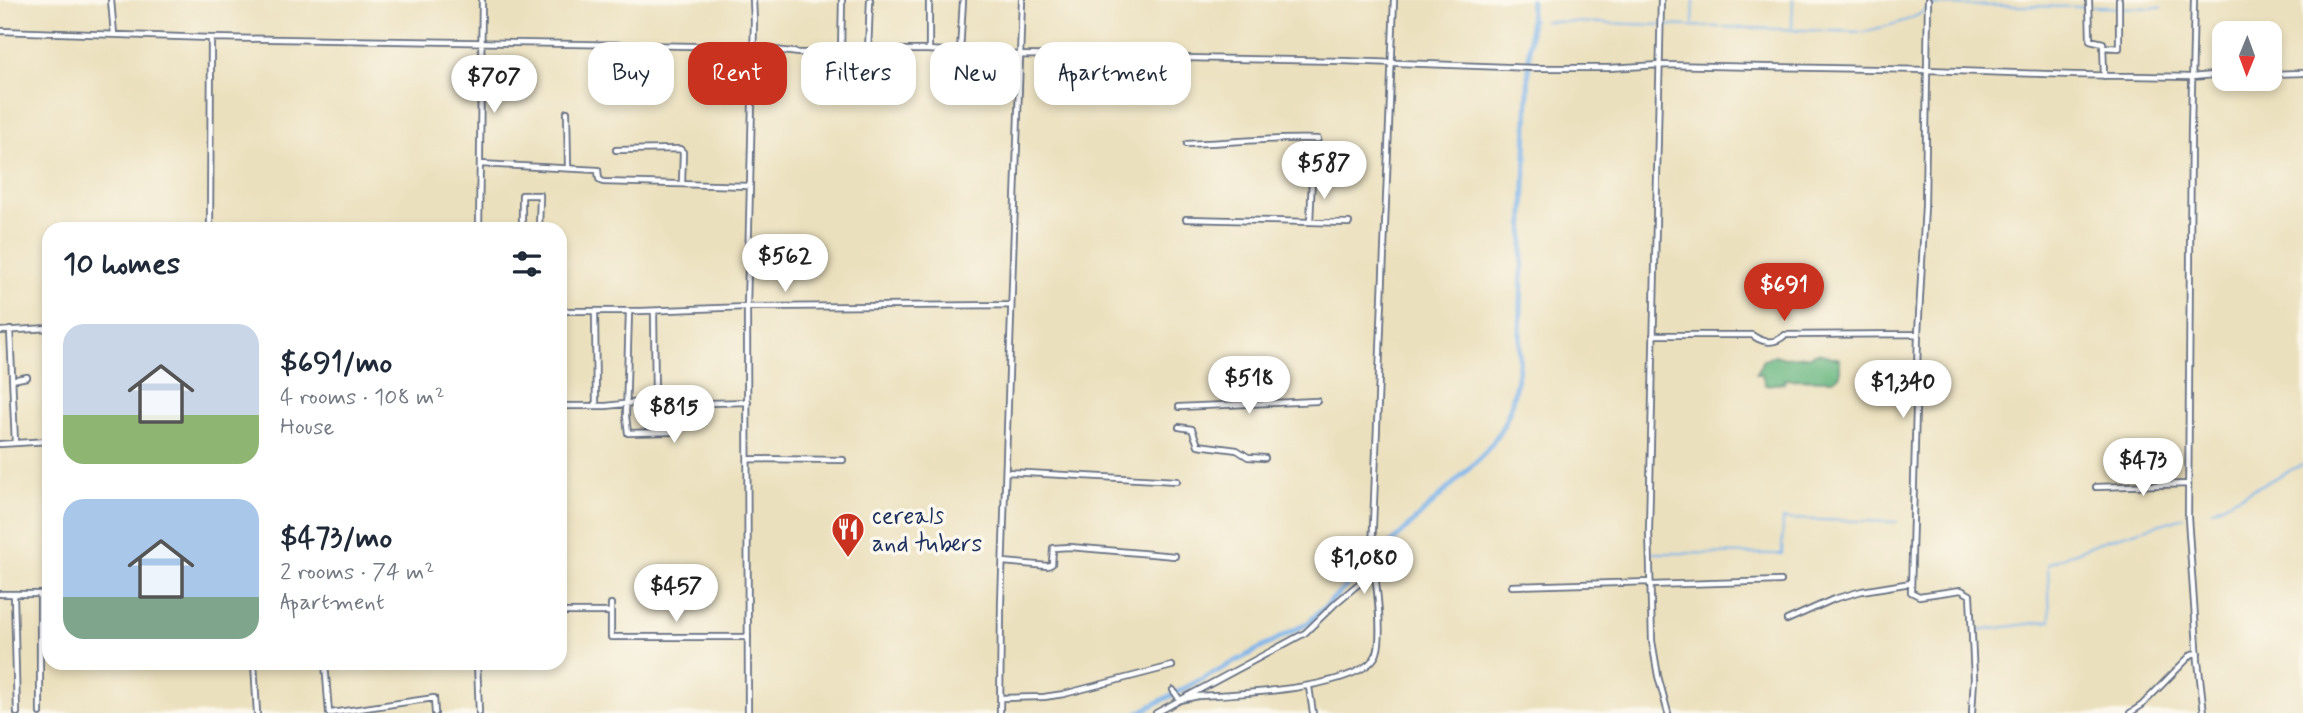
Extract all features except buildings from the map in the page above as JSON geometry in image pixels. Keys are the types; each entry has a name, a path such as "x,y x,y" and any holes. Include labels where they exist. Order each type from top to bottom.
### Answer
{"street":[{"path":"111,0 114,34"},
{"path":"479,222 482,0"},
{"path":"752,42 753,0"},
{"path":"841,42 842,0"},
{"path":"868,42 870,0"},
{"path":"916,50 929,50 929,0"},
{"path":"961,42 963,0"},
{"path":"1020,42 1022,0"},
{"path":"1179,699 1310,687 1370,663 1378,648 1378,611 1372,551 1394,0"},
{"path":"1661,0 1648,531 1652,641 1668,713"},
{"path":"1928,0 1925,206 1918,334 1911,592 1919,596 1961,590 1970,595 1974,678 1972,713"},
{"path":"2089,0 2090,40 2103,43 2104,76"},
{"path":"2103,47 2119,48 2119,0"},
{"path":"2194,0 2188,518 2204,713"},
{"path":"0,31 211,38 688,46"},
{"path":"210,222 211,38"},
{"path":"1020,55 1129,55 1535,68 1660,65 2104,76 2212,75"},
{"path":"2282,74 2303,73"},
{"path":"748,713 747,307 751,105"},
{"path":"1000,713 1017,105"},
{"path":"567,112 568,167"},
{"path":"1187,144 1262,139 1318,139"},
{"path":"616,150 680,149 683,152 682,183"},
{"path":"480,164 598,170 599,178 603,182 750,186"},
{"path":"1310,222 1312,179"},
{"path":"522,222 522,195 540,195 539,222"},
{"path":"1185,219 1349,223"},
{"path":"567,312 1011,305"},
{"path":"595,311 596,407"},
{"path":"629,311 628,433 671,432 671,404"},
{"path":"654,311 655,400"},
{"path":"0,331 42,328"},
{"path":"10,330 15,443"},
{"path":"1653,335 1752,335 1762,342 1778,341 1785,335 1918,334"},
{"path":"12,380 27,377"},
{"path":"567,406 596,407 655,400 671,404 748,402"},
{"path":"1179,407 1317,401"},
{"path":"1179,427 1192,429 1198,445 1237,450 1248,457 1265,458"},
{"path":"0,444 42,441"},
{"path":"748,459 843,460"},
{"path":"1006,472 1177,481"},
{"path":"2096,487 2188,484"},
{"path":"1003,562 1048,566 1052,564 1053,548 1070,547 1175,556"},
{"path":"1156,713 1305,633 1375,571"},
{"path":"1512,586 1781,581"},
{"path":"1787,620 1862,590 1911,583"},
{"path":"0,594 40,594 40,713"},
{"path":"14,594 17,713"},
{"path":"611,604 611,637 748,637"},
{"path":"567,612 610,612"},
{"path":"2130,713 2142,705 2192,654 2197,653"},
{"path":"1001,698 1064,694 1172,666"},
{"path":"254,670 257,713"},
{"path":"326,670 330,713 434,698 435,713"},
{"path":"477,670 479,713"},
{"path":"1310,687 1313,713"},
{"path":"1173,690 1179,699"}],"green space":[{"path":"1818,353 1840,359 1840,375 1833,380 1785,379 1784,383 1765,385 1762,374 1756,374 1763,360 1775,355 1785,358"}],"waterway":[{"path":"1138,713 1308,623 1483,455 1499,434 1511,404 1519,367 1531,0"},
{"path":"1693,23 1694,0"},
{"path":"1792,27 1793,0"},
{"path":"1544,21 1863,32 1913,18 1938,0"},
{"path":"1934,5 2086,7"},
{"path":"2092,7 2161,8"},
{"path":"2212,510 2303,464"},
{"path":"1976,631 2050,621 2048,564 2097,543 2184,517"},
{"path":"1653,553 1782,554 1783,519 1897,522"}],"place":[{"name":"cereals and tubers","path":"848,559"}]}
